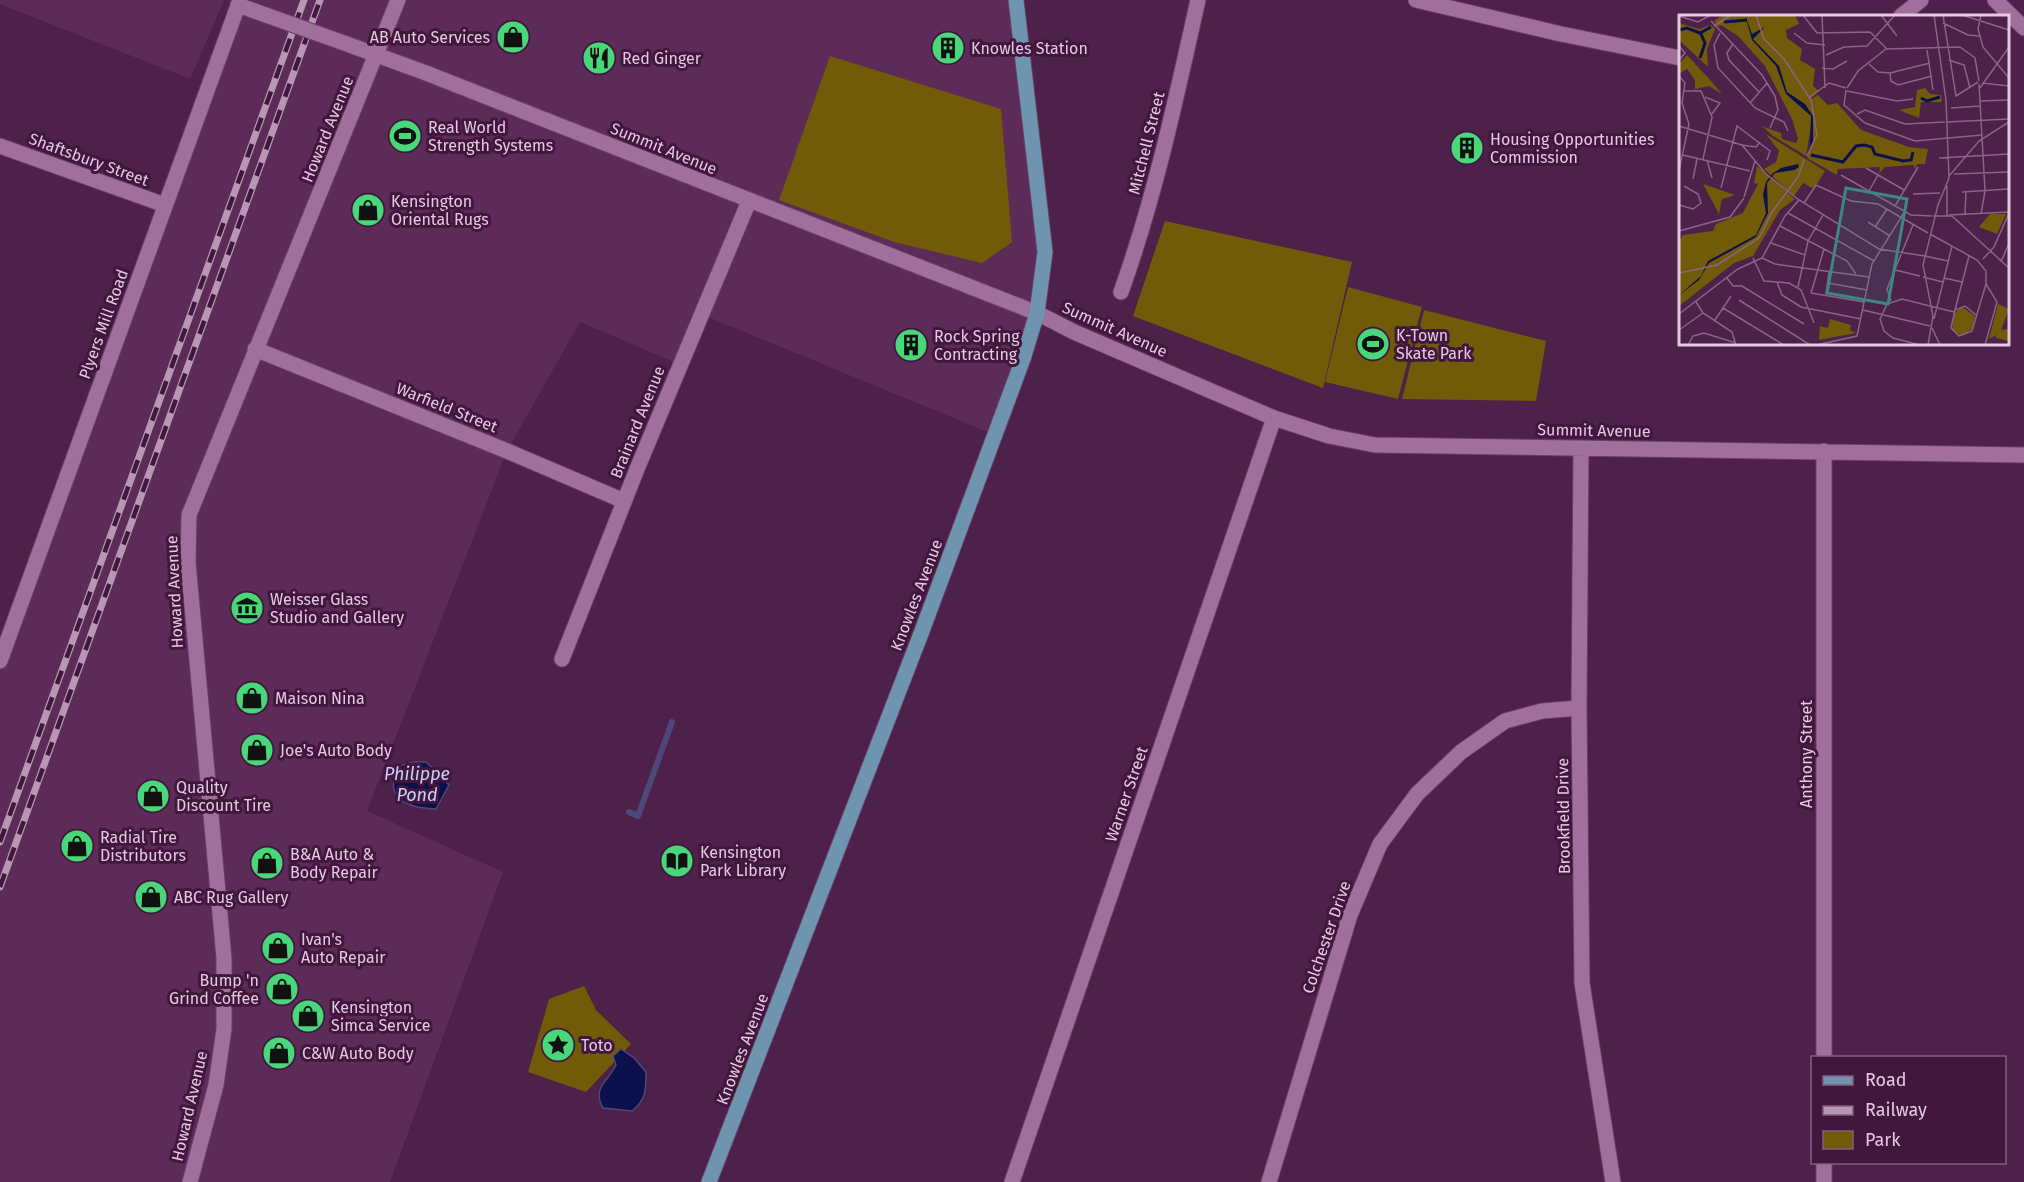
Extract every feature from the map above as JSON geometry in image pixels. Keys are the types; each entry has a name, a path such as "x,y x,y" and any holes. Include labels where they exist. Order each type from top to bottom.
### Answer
{"main road":[{"name":"Knowles Avenue","path":"709,1182 926,621 1023,359 1037,313 1046,252 1016,0"}],"street":[{"name":"Howard Avenue","path":"190,1182 216,1085 224,1029 224,958 188,562 189,515 398,0"},
{"name":"Mitchell Street","path":"1121,292 1140,240 1167,140 1198,0"},
{"path":"1416,0 1561,34 1679,58"},
{"path":"1902,15 1920,0"},
{"path":"1995,0 2024,28"},
{"name":"Summit Avenue","path":"239,3 436,77 1037,313 1074,333 1274,418 1329,436 1376,445 2024,456"},
{"name":"Plyers Mill Road","path":"0,661 239,3"},
{"name":"Shaftsbury Street","path":"0,146 165,205"},
{"name":"Brainard Avenue","path":"562,659 624,501 749,201"},
{"name":"Warfield Street","path":"255,349 496,446 624,501"},
{"name":"Warner Street","path":"1012,1182 1274,418"},
{"name":"Brookfield Drive","path":"1581,448 1582,983 1613,1182"},
{"name":"Anthony Street","path":"1824,451 1824,1056"},
{"name":"Colchester Drive","path":"1269,1182 1350,915 1380,844 1417,794 1461,752 1505,722 1542,711 1580,708"},
{"path":"1824,1164 1824,1182"}],"shaded area":[{"path":"0,0 224,0 190,79 0,4"},
{"path":"240,0 1016,0 1045,252 1037,313 995,435 703,315 681,365 580,322 507,451 367,811 503,872 390,1182 0,1182 0,661"}],"green space":[{"path":"830,56 1001,109 1012,242 982,263 894,242 779,200"},
{"path":"1165,221 1352,262 1323,388 1133,316"},
{"name":"K-Town Skate Park","path":"1348,287 1422,307 1398,399 1325,382"},
{"path":"1424,310 1546,341 1536,401 1402,399"},
{"path":"584,986 596,1010 631,1044 586,1092 528,1072 549,999"}],"water":[{"name":"Philippe Pond","path":"414,762 426,762 449,785 436,809 407,803 395,793 395,777 400,766"},
{"path":"621,1049 634,1058 646,1072 644,1094 640,1103 632,1111 603,1108 600,1101 600,1090 616,1065 613,1056"}],"waterway":[{"path":"629,812 638,816 672,722"}],"railway":[{"path":"0,842 304,0"},
{"path":"0,887 320,0"}],"place":[{"name":"AB Auto Services","path":"513,37"},
{"name":"Knowles Station","path":"948,48"},
{"name":"Red Ginger","path":"599,58"},
{"name":"Real World Strength Systems","path":"405,136"},
{"name":"Housing Opportunities Commission","path":"1467,148"},
{"name":"Kensington Oriental Rugs","path":"368,210"},
{"name":"K-Town Skate Park","path":"1373,344"},
{"name":"Rock Spring Contracting","path":"911,345"},
{"name":"Weisser Glass Studio and Gallery","path":"247,608"},
{"name":"Maison Nina","path":"252,698"},
{"name":"Joe's Auto Body","path":"257,750"},
{"name":"Quality Discount Tire","path":"153,796"},
{"name":"Radial Tire Distributors","path":"77,846"},
{"name":"Kensington Park Library","path":"677,861"},
{"name":"B&A Auto & Body Repair","path":"267,863"},
{"name":"ABC Rug Gallery","path":"151,897"},
{"name":"Ivan's Auto Repair","path":"278,948"},
{"name":"Bump 'n Grind Coffee","path":"282,989"},
{"name":"Kensington Simca Service","path":"308,1016"},
{"name":"Toto","path":"558,1045"},
{"name":"C&W Auto Body","path":"279,1053"}]}
